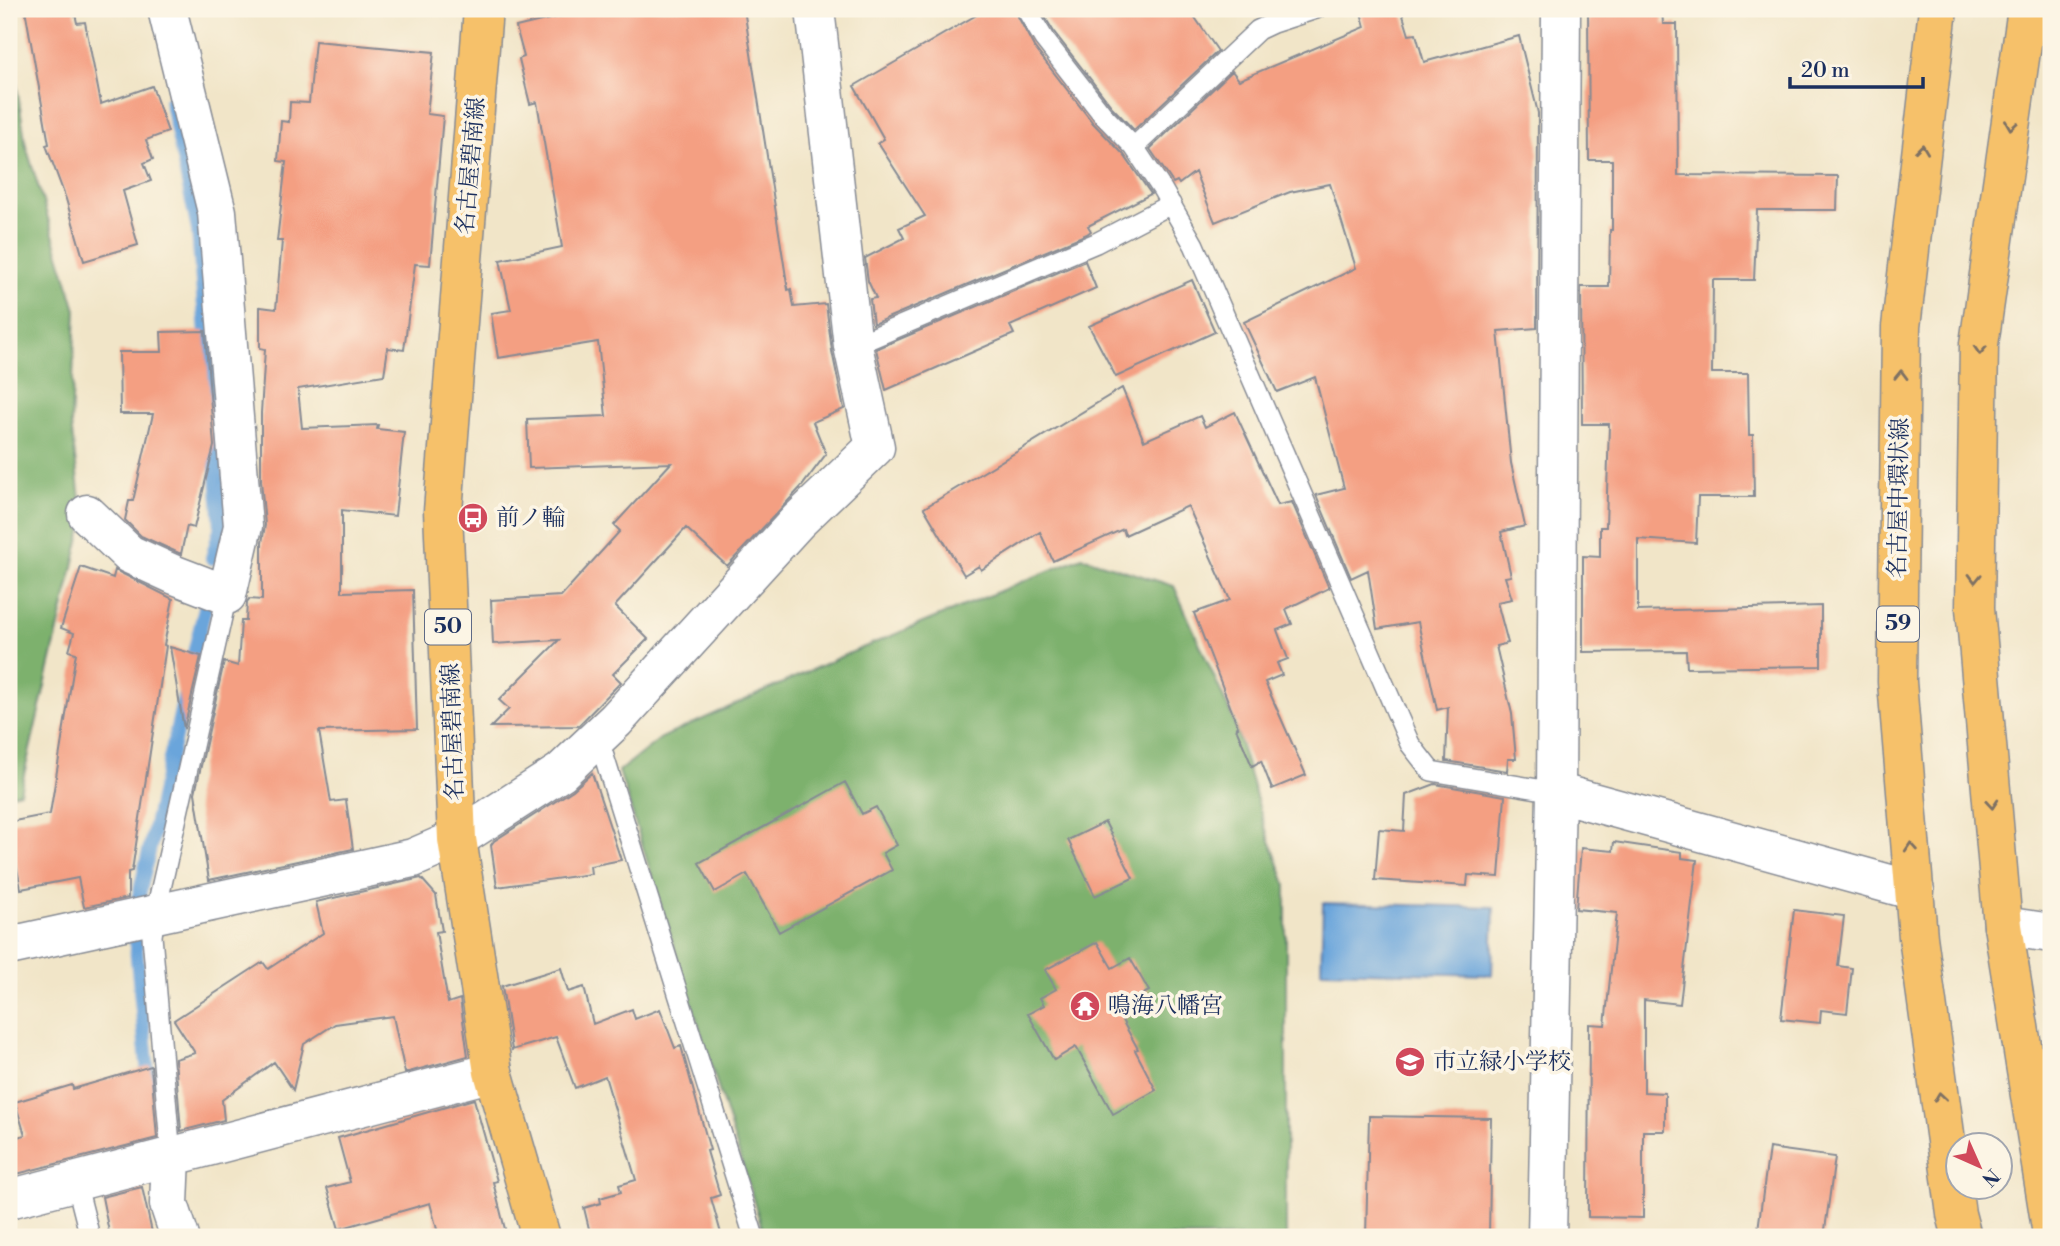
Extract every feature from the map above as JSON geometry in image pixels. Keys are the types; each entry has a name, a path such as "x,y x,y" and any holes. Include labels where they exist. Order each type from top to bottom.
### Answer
{"main road":[{"name":"名古屋碧南線","path":"483,9 443,511 457,839 493,1072 541,1237"},
{"name":"名古屋中環状線","path":"1938,9 1901,327 1897,682 1919,937 1953,1229"},
{"path":"2028,9 1979,344 1975,608 2003,926 2051,1228"}],"street":[{"path":"87,514 128,554 228,595 243,526 216,212 167,9"},
{"path":"9,946 413,858 457,839 561,772 598,737 798,522 875,447 853,346 815,9"},
{"path":"1546,1237 1556,792 1561,9"},
{"path":"1556,792 1915,891"},
{"path":"2003,926 2051,933"},
{"path":"9,1199 493,1072"},
{"path":"171,1156 169,1204 180,1237"}],"lane":[{"path":"1026,9 1044,39 1103,115 1134,147 1194,245 1410,744 1431,771 1556,792"},
{"path":"1134,147 1258,30 1316,9"},
{"path":"853,346 1096,243 1171,204"},
{"path":"171,1156 152,936 228,595"},
{"path":"598,737 754,1237"},
{"path":"76,1182 90,1237"}],"green space":[{"path":"9,36 26,146 76,310 71,424 83,524 20,792 9,795"},
{"path":"1082,557 1174,586 1233,719 1265,827 1286,884 1286,1237 765,1237 619,771 661,738 838,658"}],"water":[{"path":"1323,903 1494,907 1492,975 1321,971"}],"building":[{"path":"25,9 74,9 77,23 85,22 101,104 152,86 168,132 146,140 153,159 144,163 151,181 123,191 138,245 84,261 66,199 46,145 49,144"},
{"path":"591,9 744,9 788,290 791,289 794,307 826,304 844,409 813,422 826,454 802,486 727,566 686,528 615,606 648,639 613,674 621,682 578,726 491,727 509,709 499,700 559,640 493,644 491,600 561,596 620,531 614,525 671,463 529,468 527,419 606,416 598,342 498,358 491,313 511,310 500,260 562,247 537,102 530,104 519,59 524,57 516,27"},
{"path":"987,9 1014,9 1034,47 1093,123 1124,155 1151,194 1088,226 1091,231 1087,234 873,324 870,299 876,298 868,281 865,258 904,238 899,228 925,216 878,143 884,139 854,86"},
{"path":"1040,9 1189,9 1218,51 1134,130 1112,107 1054,32"},
{"path":"1360,9 1401,9 1409,35 1416,34 1424,62 1519,36 1538,113 1537,328 1498,331 1511,463 1525,526 1501,532 1511,576 1505,577 1512,599 1497,602 1508,643 1496,646 1512,714 1516,759 1508,759 1507,771 1446,761 1448,707 1437,710 1418,622 1377,629 1368,570 1351,578 1316,495 1344,488 1315,377 1277,392 1244,322 1356,268 1330,184 1290,192 1215,222 1195,172 1179,184 1177,181 1173,183 1150,149 1232,71 1239,80 1365,27"},
{"path":"1588,9 1662,9 1663,24 1677,24 1678,175 1838,176 1837,210 1757,210 1754,280 1713,280 1712,373 1748,373 1754,497 1698,497 1696,543 1638,539 1638,611 1821,606 1821,666 1687,668 1686,651 1583,652 1583,556 1600,557 1600,527 1606,527 1609,424 1582,424 1581,287 1609,287 1612,230 1612,160 1589,160"},
{"path":"315,41 434,52 427,114 443,116 430,265 415,264 404,350 388,348 384,375 298,389 302,428 378,425 377,429 404,432 395,516 342,510 342,592 413,590 417,729 319,731 331,802 346,800 353,849 209,880 195,793 224,662 238,666 241,621 246,621 247,602 249,599 262,600 262,543 265,525 261,480 261,413 265,349 260,348 260,307 276,309 282,241 277,241 286,162 278,161 281,121 289,122 290,102 309,103"},
{"path":"1085,261 1096,288 1010,326 1014,334 886,390 876,349"},
{"path":"1192,280 1215,332 1116,377 1089,326"},
{"path":"205,331 214,446 194,528 187,526 181,554 141,536 125,520 129,501 133,501 153,414 120,414 119,352 162,352 161,332"},
{"path":"1122,388 1144,441 1200,416 1205,427 1235,412 1278,505 1292,502 1329,588 1286,609 1292,624 1277,630 1288,659 1277,663 1282,675 1265,682 1306,775 1272,789 1261,761 1252,766 1194,613 1230,600 1188,506 1125,535 1123,529 1053,561 1040,532 981,570 979,566 964,575 924,508"},
{"path":"81,567 113,578 115,570 173,599 132,871 128,872 128,898 84,907 78,878 21,889 9,827 9,822 50,814 76,653 69,651 74,633 61,628"},
{"path":"170,647 201,656 184,729"},
{"path":"592,773 621,860 590,866 591,874 497,887 491,845 494,841 573,790"},
{"path":"845,782 862,814 876,807 897,845 883,853 892,870 779,932 747,874 715,892 699,863"},
{"path":"1435,784 1505,796 1499,877 1468,875 1467,886 1375,880 1379,829 1404,831 1406,795"},
{"path":"1105,822 1133,878 1095,896 1068,840"},
{"path":"1614,842 1682,852 1682,858 1697,860 1680,1004 1644,1000 1644,1092 1665,1093 1665,1131 1643,1131 1643,1218 1588,1217 1589,1024 1605,1025 1617,913 1576,909 1581,848 1613,851"},
{"path":"421,878 436,895 442,931 436,932 448,1003 460,999 468,1056 405,1073 393,1016 335,1024 304,1044 293,1090 274,1062 222,1100 224,1120 181,1131 175,1059 195,1053 174,1020 263,962 268,969 323,933 316,902"},
{"path":"1794,910 1844,916 1838,966 1852,968 1847,1013 1821,1010 1820,1023 1781,1019"},
{"path":"1097,942 1112,968 1130,958 1149,991 1127,1003 1133,1013 1122,1020 1156,1090 1113,1114 1076,1047 1054,1060 1028,1014 1044,1005 1040,998 1056,989 1045,970"},
{"path":"561,968 568,992 584,987 593,1024 632,1009 635,1019 660,1009 675,1048 681,1046 710,1150 707,1151 720,1195 711,1198 722,1237 591,1237 584,1208 601,1203 600,1198 621,1192 619,1185 636,1180 605,1076 575,1088 556,1037 512,1050 502,986"},
{"path":"151,1066 157,1138 9,1176 9,1139 25,1135 15,1102 72,1085 73,1089"},
{"path":"474,1099 497,1181 493,1182 507,1237 439,1237 430,1203 339,1229 327,1188 350,1182 338,1138"},
{"path":"1369,1116 1491,1118 1489,1237 1366,1237"},
{"path":"1769,1148 1835,1157 1824,1237 1757,1237"},
{"path":"142,1187 153,1237 110,1237 102,1197"}],"waterway":[{"path":"171,102 198,230 221,526 212,558"},
{"path":"190,670 206,604"},
{"path":"138,900 185,693"},
{"path":"135,936 149,1084"}],"place":[{"name":"前ノ輪","path":"473,518"},
{"name":"鳴海八幡宮","path":"1085,1006"},
{"name":"市立緑小学校","path":"1410,1062"}]}
